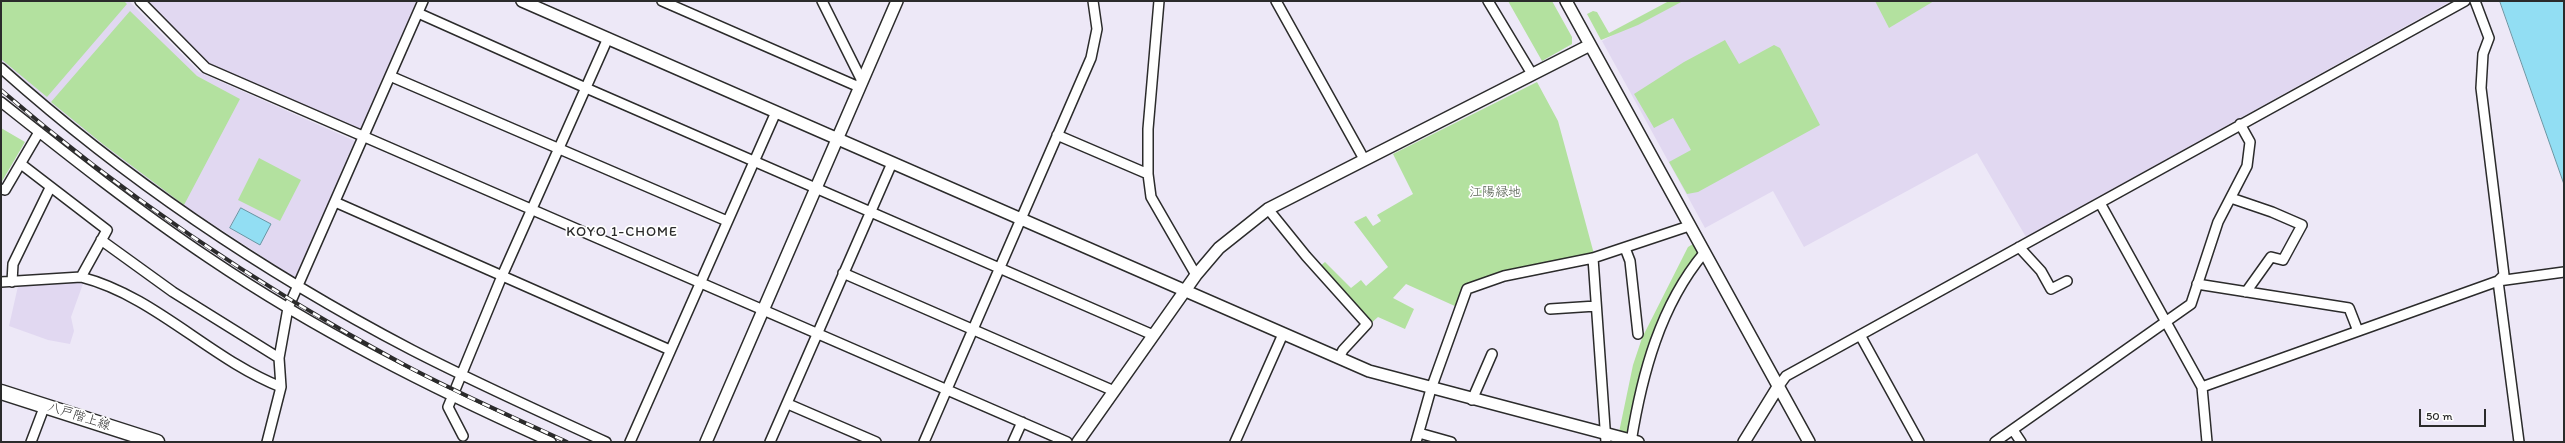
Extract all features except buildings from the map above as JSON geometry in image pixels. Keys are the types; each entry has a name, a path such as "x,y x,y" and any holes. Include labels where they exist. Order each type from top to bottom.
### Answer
{"main road":[{"name":"八戸階上線","path":"1,392 157,442"}],"street":[{"path":"140,1 206,68 763,310 818,332 1068,442"},
{"path":"267,442 281,387 279,358 288,308 423,1"},
{"path":"662,1 860,84"},
{"path":"672,5 681,1"},
{"path":"822,1 860,84"},
{"path":"706,442 836,138 897,1"},
{"path":"924,442 1022,219 1093,51 1097,29 1093,1"},
{"path":"1159,1 1148,129 1148,174 1151,197 1196,275"},
{"path":"1276,1 1364,159"},
{"path":"1488,1 1532,74"},
{"path":"1566,1 1809,442"},
{"path":"1744,442 1786,376 2465,1"},
{"path":"2475,1 2489,38 2483,54 2481,88 2504,275 2498,281"},
{"path":"525,2 1369,371 1606,438 1634,441 1637,406 1653,348 1682,281 1704,252"},
{"path":"418,13 869,212 1001,267 1153,335"},
{"path":"463,436 448,407 450,396 462,374 502,276 533,210 608,38"},
{"path":"1078,442 1196,275 1219,248 1268,209 1590,45"},
{"path":"1,68 47,107 156,192 299,285 373,328 462,374 606,442"},
{"path":"390,76 727,221"},
{"path":"1,102 136,207 210,259 288,308 325,330 450,396 551,442"},
{"path":"630,442 776,112"},
{"path":"1995,442 2191,304 2218,222 2231,198 2248,160 2250,142 2240,124"},
{"path":"1,189 5,190 39,132"},
{"path":"1057,135 1148,174"},
{"path":"770,442 788,404 869,212 892,163"},
{"path":"21,164 50,188 107,230 100,240 81,277"},
{"path":"12,282 12,264 50,188"},
{"path":"2231,198 2272,212 2302,225 2284,260 2271,257 2246,292"},
{"path":"335,202 670,350"},
{"path":"2100,203 2202,387 2207,442"},
{"path":"1268,209 1306,256 1367,324 1343,350 1338,358"},
{"path":"1416,442 1431,389 1467,289 1504,276 1593,258 1689,226"},
{"path":"100,240 173,292 279,358"},
{"path":"2019,247 2041,271 2050,289 2067,281"},
{"path":"1625,248 1630,261 1638,334"},
{"path":"1593,258 1606,438"},
{"path":"843,272 1114,391"},
{"path":"2202,387 2498,281 2564,272"},
{"path":"1,282 81,277 107,284 133,298 230,360 281,387"},
{"path":"2498,281 2519,442"},
{"path":"2197,284 2349,308 2358,331"},
{"path":"1550,309 1596,306"},
{"path":"1235,442 1283,334"},
{"path":"1860,335 1919,442"},
{"path":"1472,400 1492,354"},
{"path":"788,404 876,442"},
{"path":"32,442 45,405"},
{"path":"1013,442 1022,422"},
{"path":"2013,430 2021,442"},
{"path":"1419,432 1451,442"}],"shaded area":[{"path":"1,1 129,1 199,72 355,141 295,278 150,183 1,63"},
{"path":"147,1 417,1 361,130 208,63"},
{"path":"1677,1 2451,1 2026,237 1977,153 1804,247 1773,191 1705,228 1602,41"},
{"path":"84,281 71,317 74,331 70,344 48,340 9,326 18,286"}],"green space":[{"path":"1,1 124,1 127,4 47,97 1,59"},
{"path":"1508,1 1552,1 1572,37 1572,44 1542,61"},
{"path":"1669,1 1683,1 1638,25 1601,40 1587,14 1593,11 1597,12 1609,33"},
{"path":"1875,1 1934,1 1889,28"},
{"path":"130,11 197,76 240,99 184,205 104,145 51,102"},
{"path":"1725,40 1739,64 1774,45 1780,48 1820,125 1698,192 1687,194 1669,162 1691,150 1673,118 1654,128 1634,94 1684,62"},
{"name":"江陽緑地","path":"1537,82 1558,121 1594,254 1469,283 1464,286 1457,307 1406,284 1393,298 1414,309 1405,329 1378,317 1370,324 1319,267 1325,262 1351,288 1361,280 1366,286 1388,267 1354,222 1366,216 1373,226 1381,221 1377,215 1413,194 1393,154"},
{"path":"1,128 25,142 1,183"},
{"path":"259,158 301,180 280,221 238,200"},
{"path":"1698,241 1704,253 1660,329 1631,442 1606,442 1618,437 1633,365 1642,338 1688,247"}],"water":[{"path":"2500,1 2564,1 2564,184"},
{"path":"241,208 271,224 260,245 230,228"}],"railway":[{"path":"1,90 96,167 145,203 246,272 297,304 423,375 567,442"}],"district":[{"name":"KOYO 1-CHOME","path":"622,232"}]}
